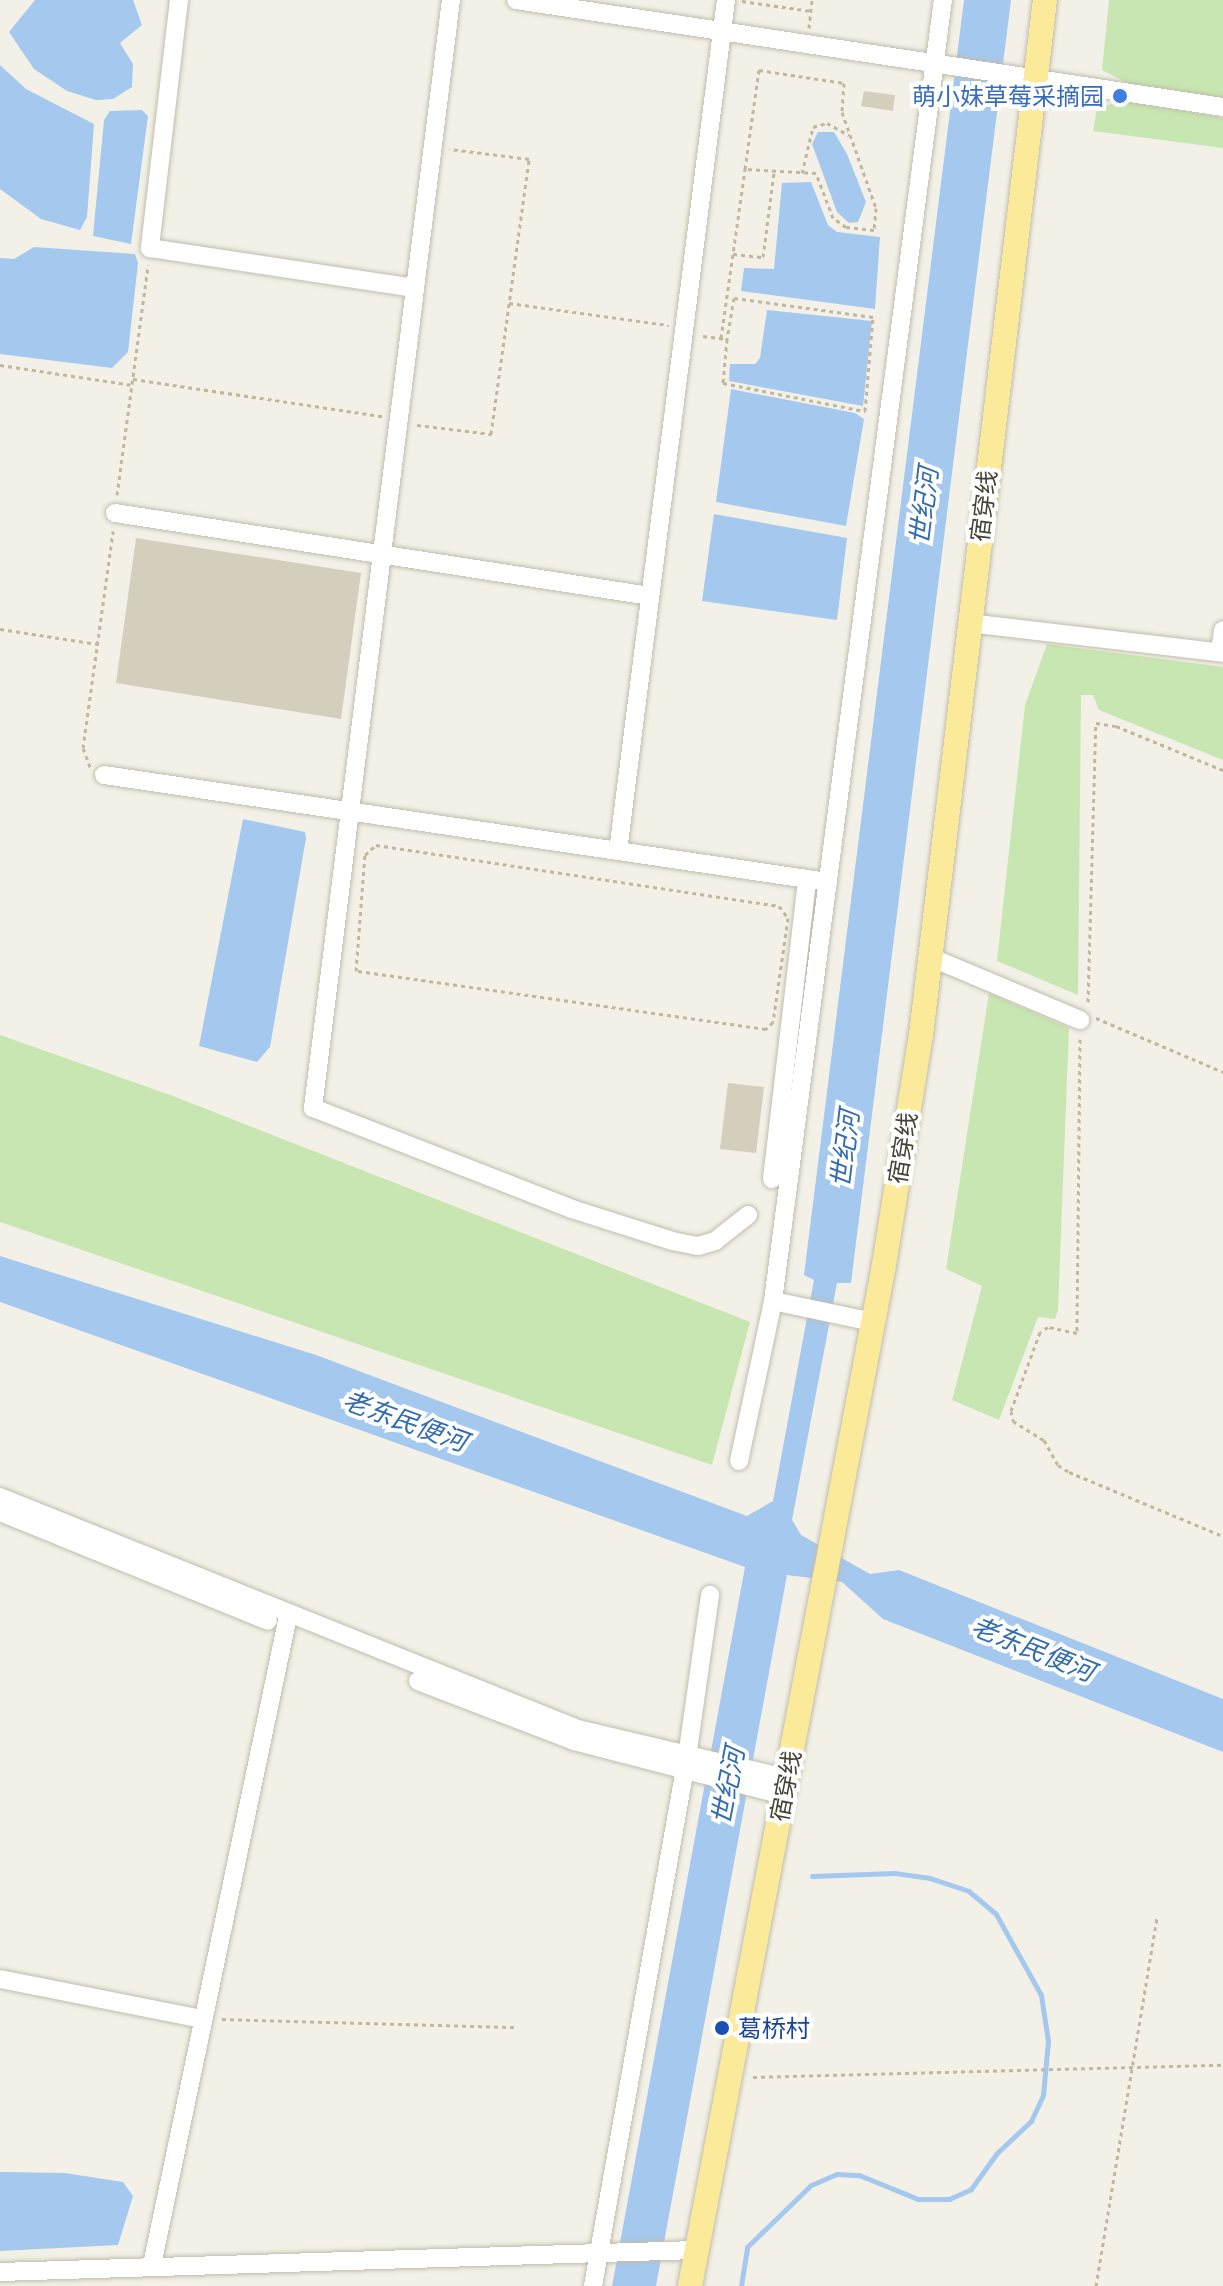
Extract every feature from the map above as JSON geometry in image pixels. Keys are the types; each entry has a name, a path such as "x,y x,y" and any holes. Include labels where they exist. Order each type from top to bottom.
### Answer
{"main road":[{"name":"宿穿线","path":"690,2286 685,2250 729,2078 773,1784 930,957 969,623 1025,76 1045,0"}],"street":[{"path":"179,0 150,248 414,288"},
{"path":"451,0 313,1108 572,1209 672,1241 698,1246 715,1241 748,1215"},
{"path":"516,0 589,6 722,31 1223,107"},
{"path":"618,851 726,0"},
{"path":"739,1461 782,1303 828,882 941,64 943,0"},
{"path":"115,513 650,596"},
{"path":"969,623 1222,653 1223,630"},
{"path":"104,775 828,882"},
{"path":"772,1179 785,1006 807,879"},
{"path":"930,957 1082,1017"},
{"path":"782,1303 862,1319"},
{"path":"0,1497 286,1621"},
{"path":"0,1512 578,1729 691,1766 773,1784"},
{"path":"593,2286 604,2252 691,1766 710,1595"},
{"path":"152,2265 286,1621"},
{"path":"0,1979 202,2019"},
{"path":"0,2272 685,2250"}],"path":[{"path":"738,0 811,11"},
{"path":"776,6 777,0"},
{"path":"807,44 812,0"},
{"path":"721,338 759,70 844,83 841,102 876,208 874,230 839,224 829,212 816,173 745,169"},
{"path":"802,173 813,127 827,123 851,137"},
{"path":"133,379 491,434 529,159 432,146"},
{"path":"733,254 763,257 774,172"},
{"path":"734,298 873,317 865,411 723,383 727,339 734,298"},
{"path":"509,303 727,339"},
{"path":"0,365 132,385"},
{"path":"0,629 98,644"},
{"path":"1223,770 1116,726 1096,723 1082,1017 1077,1333 1048,1327 1040,1332 1011,1411 1013,1421 1044,1440 1058,1465 1069,1472 1223,1536"},
{"path":"376,845 770,903 788,918 785,1006 766,1029 356,971 365,855 376,845"},
{"path":"1082,1017 1223,1072"},
{"path":"1096,2286 1157,1916"},
{"path":"202,2019 517,2027"},
{"path":"729,2078 1223,2065"}],"green space":[{"path":"1109,0 1223,0 1223,98 1129,84 1102,70"},
{"path":"1126,100 1223,118 1223,148 1093,131 1097,108"},
{"path":"1047,644 1223,667 1223,760 1099,710 1093,695 1081,695 1078,995 997,961 1025,705"},
{"path":"989,993 1069,1028 1058,1310 1055,1319 1038,1317 999,1420 952,1400 982,1286 946,1269"},
{"path":"0,1035 173,1096 750,1322 712,1465 0,1222"}],"water":[{"path":"35,0 133,0 142,25 120,43 133,64 132,87 113,99 96,100 67,91 34,69 9,32"},
{"path":"964,0 1011,0 851,1283 837,1283 792,1520 801,1535 870,1574 899,1570 1223,1699 1223,1752 883,1619 842,1582 787,1575 656,2286 612,2286 745,1567 0,1302 0,1256 316,1355 747,1516 773,1501 814,1280 804,1275"},
{"path":"0,65 26,89 94,124 87,217 80,230 41,219 0,189"},
{"path":"142,110 148,116 131,244 93,236 104,120 110,111"},
{"path":"818,132 834,132 847,154 866,202 858,222 849,223 837,212 812,144"},
{"path":"811,182 828,225 837,232 880,237 875,309 741,291 744,268 774,269 782,183"},
{"path":"34,247 135,254 138,263 128,352 112,368 0,354 0,258 14,259"},
{"path":"767,310 872,321 863,406 729,381 730,364 755,364 760,358"},
{"path":"731,389 855,413 864,419 846,526 716,502"},
{"path":"714,514 847,538 837,620 702,601"},
{"path":"243,819 305,832 306,838 270,1047 257,1062 199,1046"},
{"path":"0,2172 65,2173 123,2182 133,2196 118,2245 0,2251"}],"building":[{"path":"864,91 895,95 893,111 861,106"},
{"path":"136,538 361,573 341,719 116,683"},
{"path":"728,1083 764,1087 756,1153 720,1149"}],"waterway":[{"path":"741,2286 747,2247 811,2185 837,2174 859,2175 918,2199 949,2199 971,2189 997,2153 1031,2121 1043,2095 1048,2041 1041,1995 996,1914 969,1891 930,1878 895,1873 812,1876"}],"place":[{"name":"萌小妹草莓采摘园","path":"1120,96"},
{"name":"葛桥村","path":"722,2028"}],"water label":[{"name":"世纪河","path":"924,506"},
{"name":"世纪河","path":"845,1149"},
{"name":"老东民便河","path":"405,1421"},
{"name":"老东民便河","path":"1033,1649"},
{"name":"世纪河","path":"728,1786"}]}
